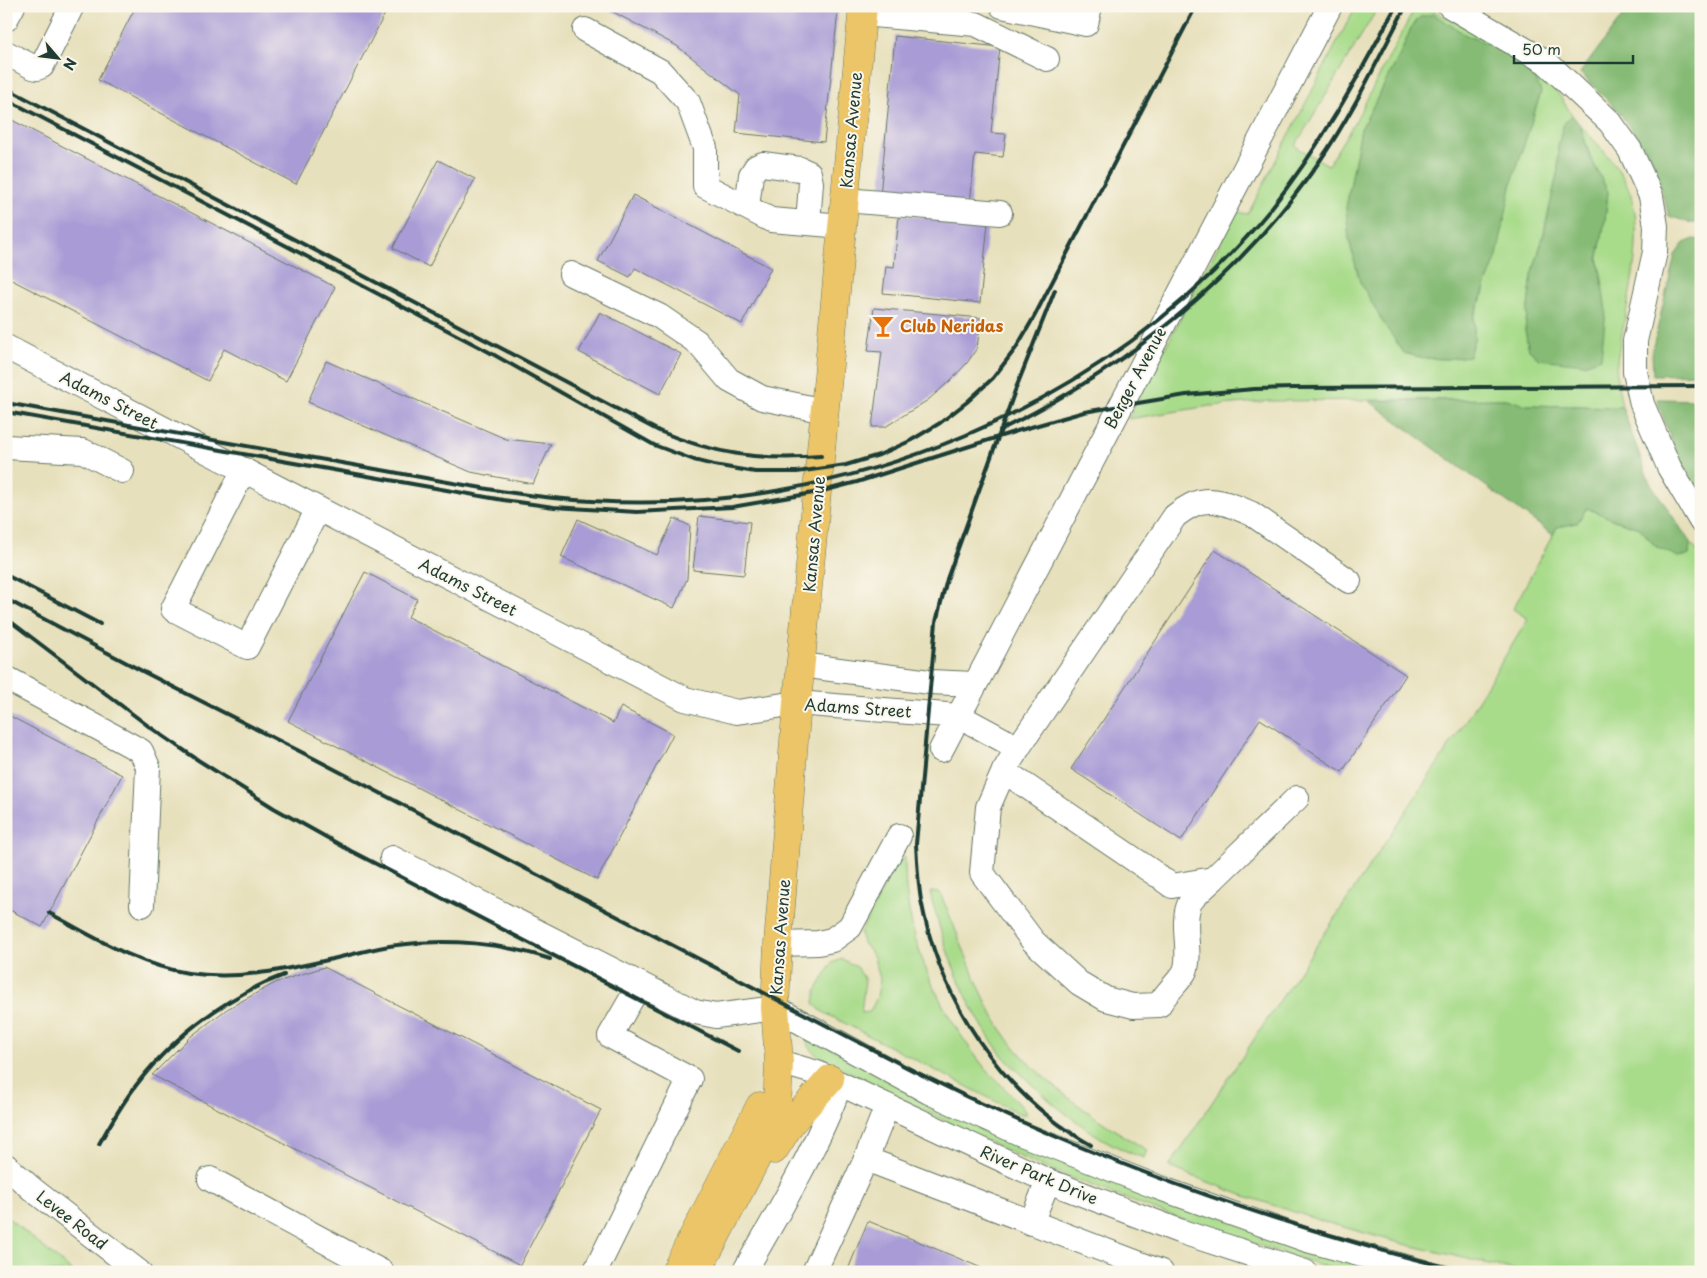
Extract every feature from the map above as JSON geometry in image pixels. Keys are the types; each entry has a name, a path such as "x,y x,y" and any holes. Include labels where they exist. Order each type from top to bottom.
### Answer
{"main road":[{"name":"Kansas Avenue","path":"697,1272 756,1159 777,1111 780,1062 775,1008 778,944 797,703 863,10"},
{"path":"675,1272 753,1120 780,1062"},
{"path":"710,1245 750,1190 791,1123 835,1082"}],"street":[{"path":"6,19 13,6"},
{"path":"6,53 33,67 42,66 72,6"},
{"path":"1002,6 1086,24 1090,6"},
{"name":"Berger Avenue","path":"941,750 1330,6"},
{"path":"1450,6 1546,62 1610,122 1630,150 1651,196 1656,226 1655,252 1635,341 1635,372 1642,404 1669,467 1701,521"},
{"path":"863,10 976,24 1047,59"},
{"path":"585,30 660,71 688,102 705,148 704,186 771,220 808,223 844,213 1000,213"},
{"path":"747,207 751,174 756,167 763,164 800,168 808,173 812,183 808,223"},
{"path":"571,274 659,316 697,342 729,380 762,398 825,411"},
{"name":"Adams Street","path":"6,347 685,699 737,712 797,703 959,716"},
{"path":"6,448 83,451 122,471"},
{"path":"244,470 173,610 246,646 318,509"},
{"path":"1296,798 1189,904 1185,932 1188,952 1185,970 1163,997 1159,1005 1133,1006 1106,999 1079,982 1033,941 982,873 988,807 1004,771 1175,516 1194,504 1215,501 1236,507 1252,514 1348,581"},
{"name":"Adams Street","path":"801,666 930,682 975,684"},
{"path":"6,678 141,751 148,767 142,905"},
{"path":"959,716 1018,748"},
{"path":"1004,771 1172,886 1213,879"},
{"path":"778,944 818,944 832,940 850,927 899,836"},
{"path":"392,858 695,1012 716,1016 775,1008 929,1092 1019,1133 1157,1187 1307,1240 1424,1272"},
{"path":"595,1272 690,1079 610,1036 640,984"},
{"name":"River Park Drive","path":"780,1062 817,1073 1048,1181 1278,1268 1305,1272"},
{"path":"744,1272 826,1121 835,1082"},
{"path":"814,1272 866,1159 887,1106"},
{"path":"866,1159 1161,1272"},
{"name":"Levee Road","path":"6,1166 32,1189 139,1272"},
{"path":"210,1179 382,1272"},
{"path":"1031,1223 1048,1181"}],"green space":[{"path":"1356,6 1379,6 1295,146 1328,165 1356,120 1416,6 1424,6 1523,56 1543,70 1572,115 1564,123 1558,146 1558,170 1543,237 1532,275 1525,330 1529,350 1539,359 1555,360 1603,285 1598,257 1608,192 1590,156 1580,125 1617,169 1627,185 1633,204 1636,226 1636,249 1617,367 1622,407 1525,405 1506,399 1270,401 1210,406 1128,419 1236,212 1248,214","holes":["1433,14 1469,37 1492,45 1533,73 1541,92 1512,182 1483,295 1474,317 1474,340 1447,359 1423,358 1404,353 1360,282 1346,208 1361,129 1400,55 1411,28"]},
{"path":"1630,6 1701,6 1701,223 1691,223 1669,216 1652,159 1619,112 1580,73"},
{"path":"1433,14 1469,37 1492,45 1533,73 1541,92 1512,182 1497,256 1474,316 1474,340 1469,356 1447,359 1423,358 1404,353 1384,324 1360,282 1349,240 1346,208 1361,129 1400,55 1411,28 1420,17"},
{"path":"1572,115 1580,125 1590,156 1608,192 1598,257 1606,311 1601,358 1584,364 1539,359 1529,350 1525,330 1532,275 1543,237 1558,170 1558,146 1564,123"},
{"path":"1694,239 1701,240 1701,374 1653,375 1652,351 1675,255 1684,243"},
{"path":"1506,399 1525,405 1622,407 1649,481 1690,542 1689,555 1678,557 1655,546 1640,528 1614,520 1587,508 1577,523 1557,527 1553,535 1369,401"},
{"path":"1657,399 1701,400 1701,490 1679,459"},
{"path":"1587,508 1614,520 1640,528 1655,546 1689,555 1690,542 1701,555 1701,1269 1687,1272 1524,1272 1404,1244 1325,1222 1242,1195 1169,1167 1458,733 1528,619 1513,609 1557,527 1577,523"},
{"path":"905,857 906,886 916,940 936,992 949,1017 981,1063 1027,1114 1020,1114 821,1011 814,1003 816,991 832,963 842,959 857,967 865,980 861,1013 870,1012 877,997 880,979 874,957 863,943 860,933 898,859"},
{"path":"930,892 940,893 980,988 995,1019 1008,1039 1024,1058 1063,1093 1105,1124 1147,1150 1144,1158 1112,1144 1074,1120 1048,1099 1001,1054 966,997 949,956"},
{"path":"806,1038 1392,1272 1342,1272 1147,1207 1031,1162 939,1118 816,1055 808,1045"},
{"path":"6,1216 73,1272 6,1272"}],"building":[{"path":"136,6 389,6 296,184 98,80"},
{"path":"602,6 800,6 838,11 824,142 736,133 740,95 677,46"},
{"path":"895,36 1000,47 991,133 1006,134 1003,157 975,154 970,204 880,196"},
{"path":"6,117 335,287 286,381 224,349 208,381 6,277"},
{"path":"438,160 475,179 429,267 393,248"},
{"path":"633,195 771,268 742,324 635,268 630,277 598,261"},
{"path":"899,215 988,223 980,303 883,293 886,266 894,267"},
{"path":"874,308 981,318 977,348 967,363 928,400 885,427 872,427 882,352 868,351"},
{"path":"600,312 681,354 660,394 579,352"},
{"path":"326,361 506,439 551,444 533,484 471,472 308,402"},
{"path":"699,516 750,522 744,575 693,570"},
{"path":"674,518 690,526 687,579 674,608 561,557 578,519 657,555"},
{"path":"1215,550 1406,675 1342,772 1260,719 1181,841 1071,769"},
{"path":"365,572 417,599 408,617 613,723 621,707 673,734 597,880 288,721"},
{"path":"6,714 122,775 42,927 6,908"},
{"path":"324,967 601,1110 520,1265 152,1075 190,1037 227,1009 277,982"},
{"path":"868,1221 922,1243 991,1272 847,1272"}],"railway":[{"path":"6,99 489,352 654,445 694,460 714,465 755,472 797,472 846,465 879,455 910,441 940,423 993,378 1016,348 1034,317 1196,6"},
{"path":"6,403 481,488 564,499 592,501 687,501 782,490 875,468 965,436 1051,393 1131,341 1204,280 1269,211 1288,187 1322,137 1396,6"},
{"path":"1000,430 1047,405 1136,349 1177,316 1253,244 1288,204 1319,162 1365,86 1406,6"},
{"path":"6,88 659,431 699,445 738,454 778,457 821,456"},
{"path":"1055,290 1016,388 947,579 936,622 916,844 921,900 930,937 943,973 959,1008 979,1041 1003,1072 1029,1100 1059,1124 1091,1145"},
{"path":"6,412 503,500 554,507 637,512 732,507 819,492 1084,412 1186,395 1254,389 1293,388 1701,386"},
{"path":"6,575 100,624"},
{"path":"6,599 912,1070 966,1096 1076,1145 1188,1189 1302,1227 1386,1252 1467,1272"},
{"path":"6,618 147,725 274,808 351,851 738,1051"},
{"path":"49,913 133,957 169,969 208,975 267,972 384,947 436,942 475,943 513,949 550,959"},
{"path":"99,1144 129,1095 144,1075 178,1039 198,1023 239,996 284,975"}],"place":[{"name":"Club Neridas","path":"883,326"}]}
